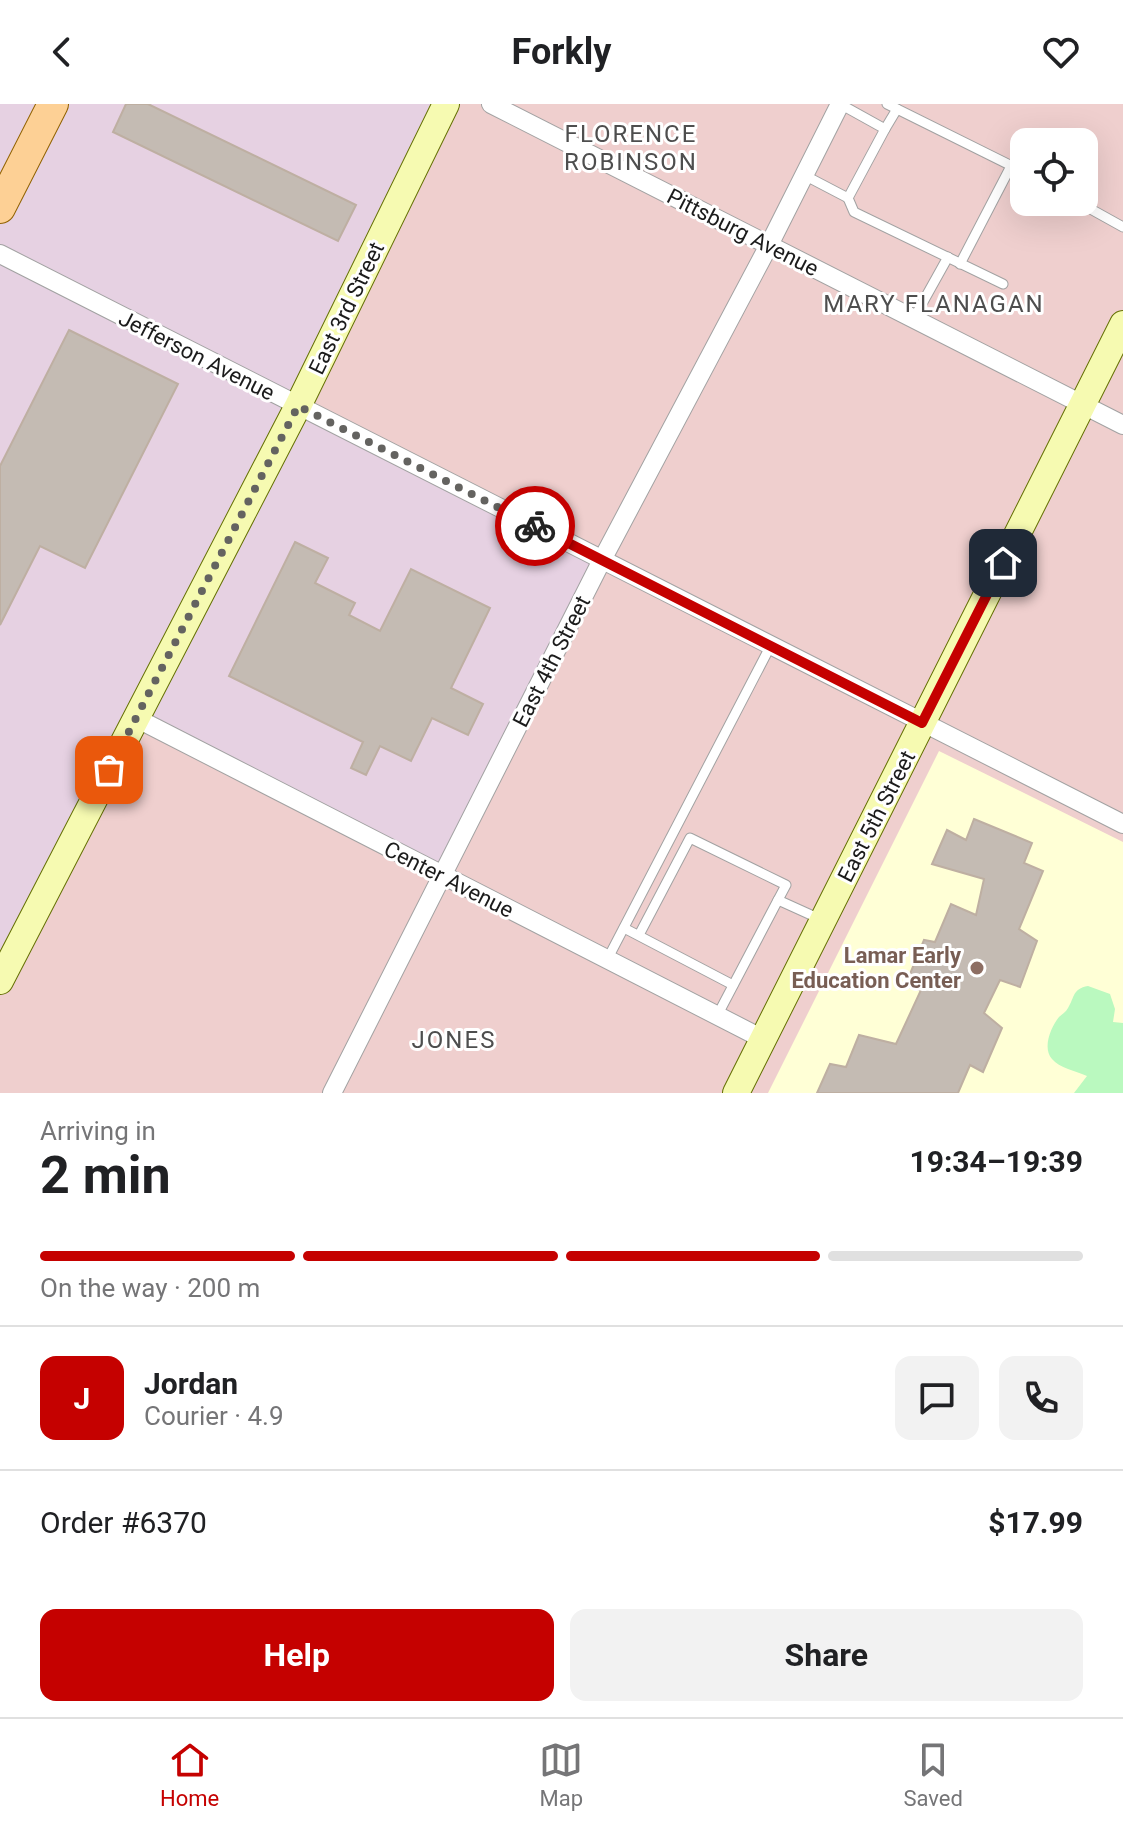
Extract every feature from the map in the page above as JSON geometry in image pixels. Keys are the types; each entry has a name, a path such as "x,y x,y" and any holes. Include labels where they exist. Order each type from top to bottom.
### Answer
{"main road":[{"path":"0,208 53,104"}],"street":[{"name":"East 3rd Street","path":"0,981 298,406 446,104"},
{"name":"Pittsburg Avenue","path":"491,104 1123,425"},
{"name":"East 4th Street","path":"332,1093 602,560 840,104"},
{"name":"Jefferson Avenue","path":"0,254 1123,824"},
{"name":"East 5th Street","path":"736,1093 1123,324"},
{"name":"Center Avenue","path":"136,718 763,1039"}],"lane":[{"path":"840,104 885,129"},
{"path":"887,104 1010,166"},
{"path":"848,198 897,109"},
{"path":"960,264 1010,168"},
{"path":"804,175 848,198 854,212 1003,284"},
{"path":"1098,213 1123,227"},
{"path":"914,318 948,257"},
{"path":"607,960 771,645"},
{"path":"674,830 786,885 717,1016"},
{"path":"639,935 690,838"},
{"path":"778,900 823,921"},
{"path":"624,928 733,985"}],"shaded area":[{"path":"0,104 445,104 298,406 602,560 442,877 136,718 0,982"},
{"path":"445,104 1123,104 1123,1093 0,1093 0,982 298,406"},
{"name":"Lamar Early Education Center","path":"939,751 1123,842 1123,1093 768,1093"}],"green space":[{"path":"1088,986 1110,994 1115,1009 1113,1022 1123,1023 1123,1093 1074,1093 1087,1076 1059,1065 1049,1054 1048,1044 1053,1026 1076,991"}],"building":[{"path":"126,104 148,104 356,205 338,241 113,132"},
{"path":"69,330 178,384 85,568 40,546 0,625 0,466"},
{"path":"295,542 328,558 315,583 355,603 349,615 380,631 411,569 490,608 451,688 483,704 468,735 432,718 411,761 380,746 366,775 351,768 363,742 229,676"},
{"path":"974,819 1032,843 1024,863 1043,871 1019,929 1037,941 1020,987 1000,980 984,1013 1002,1028 983,1072 970,1065 958,1093 817,1093 830,1064 846,1067 859,1035 896,1044 921,990 905,986 924,940 935,942 951,904 976,915 984,879 932,864 947,830 966,840"}],"way so far":[{"path":"109,770 298,406 535,526"}],"place":[{"name":"Lamar Early Education Center","path":"977,968"}],"district":[{"name":"FLORENCE ROBINSON","path":"631,148"},
{"name":"MARY FLANAGAN","path":"934,304"},
{"name":"JONES","path":"454,1040"}],"route":[{"path":"535,526 922,723 1003,563"}]}
